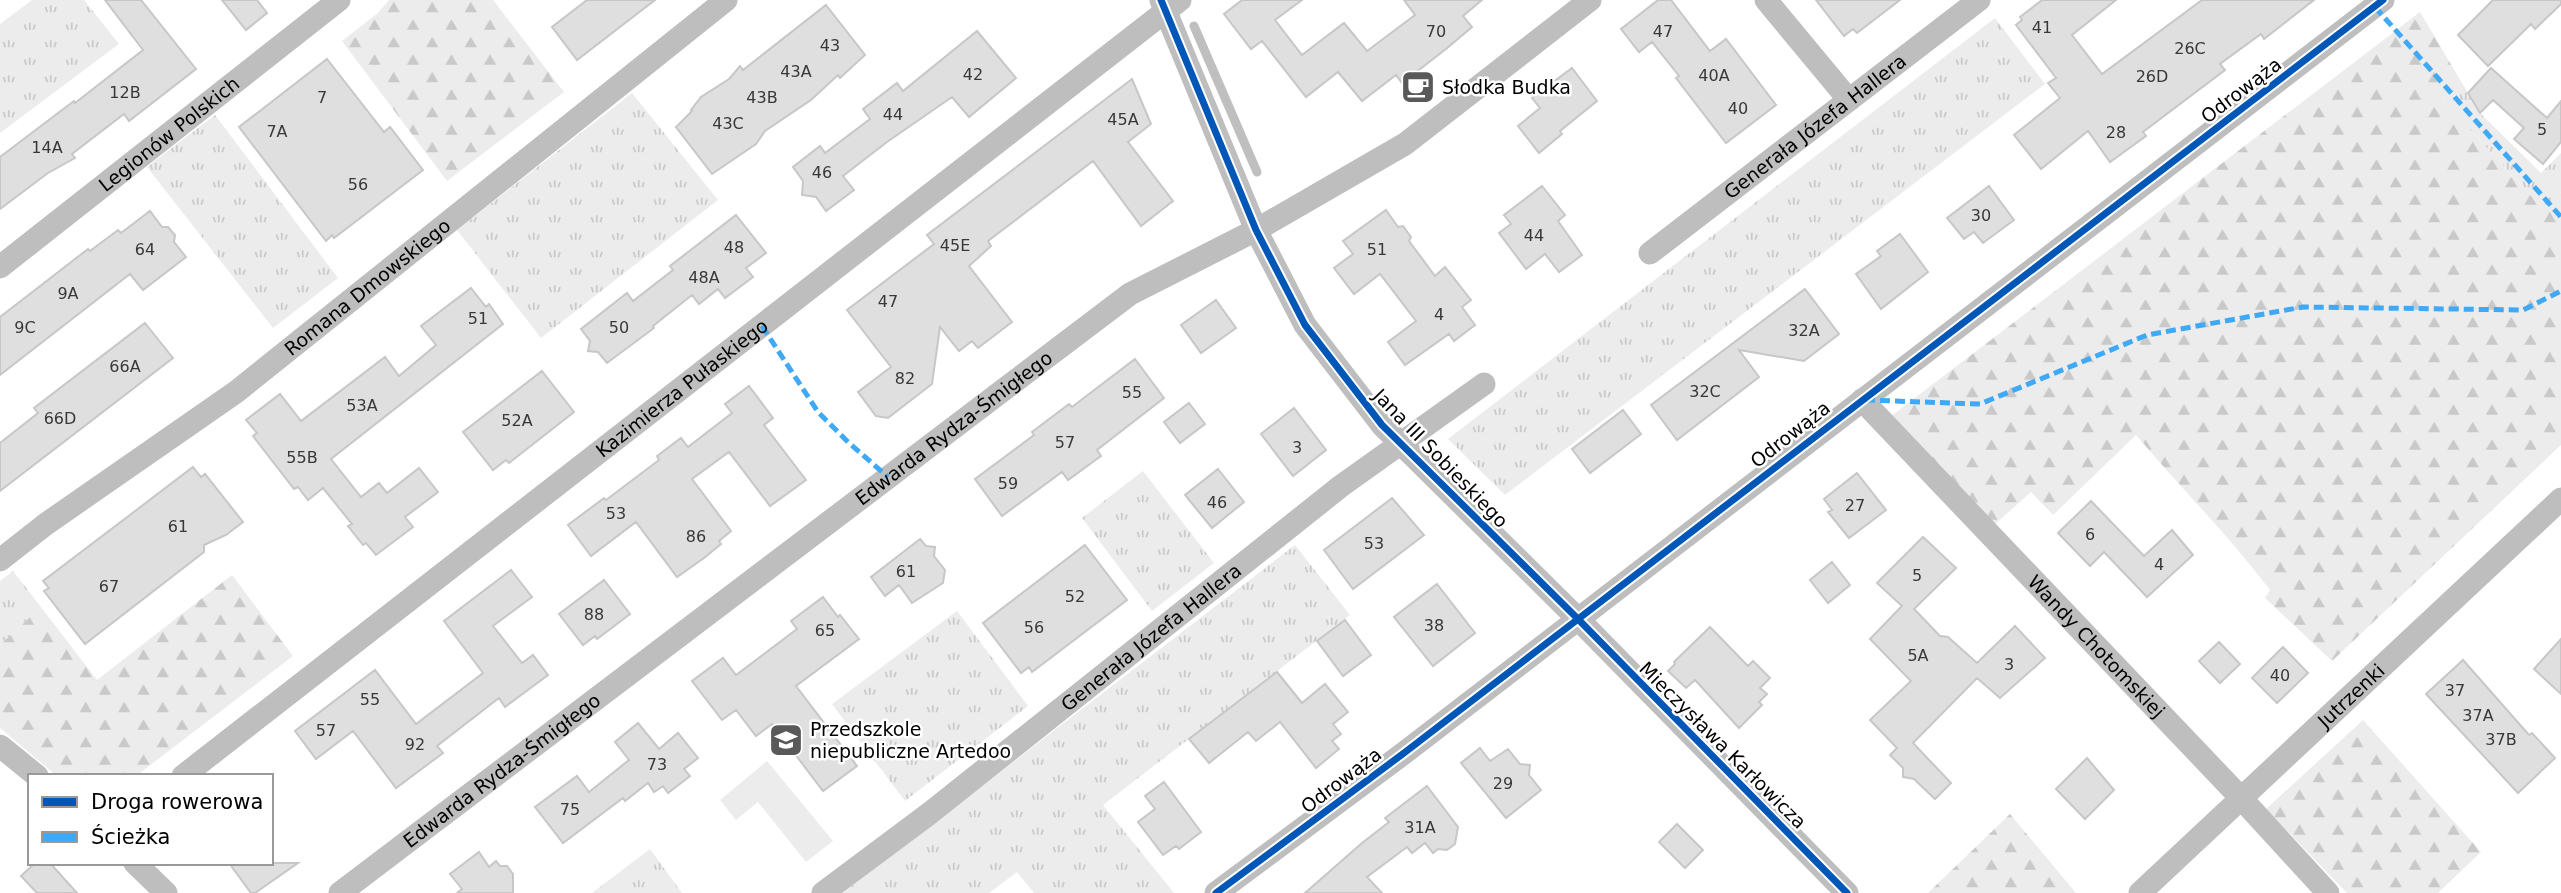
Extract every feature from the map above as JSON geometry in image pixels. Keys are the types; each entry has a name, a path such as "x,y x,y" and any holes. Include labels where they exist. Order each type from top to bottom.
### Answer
{"street":[{"name":"Legionów Polskich","path":"0,267 339,0"},
{"name":"Romana Dmowskiego","path":"0,561 46,524 236,392 726,0"},
{"name":"Edwarda Rydza-Śmigłego","path":"340,893 1130,294 1256,230 1405,144 1590,0"},
{"path":"1766,0 1849,100"},
{"name":"Generała Józefa Hallera","path":"1650,253 1979,0"},
{"name":"Odrowąża","path":"1226,890 2383,0"},
{"name":"Jana III Sobieskiego","path":"1169,4 1256,230 1305,325 1382,425 1577,618"},
{"name":"Kazimierza Pułaskiego","path":"186,774 1169,4"},
{"name":"Generała Józefa Hallera","path":"823,893 930,813 1341,486 1483,384"},
{"name":"Wandy Chotomskiej","path":"1862,400 2328,893"},
{"name":"Jutrzenki","path":"2140,893 2561,499"},
{"name":"Mieczysława Karłowicza","path":"1577,618 1847,893"},
{"path":"0,746 35,774"},
{"path":"137,865 166,893"}],"green space":[{"path":"32,0 84,0 119,44 0,133 0,24"},
{"path":"389,0 493,0 564,92 447,181 342,41 378,13"},
{"path":"2420,12 2462,83 2443,100 2544,210 2561,192 2561,445 2332,661 2265,598 2270,590 2136,435 2053,515 2031,492 1994,525 1890,417"},
{"path":"1995,18 2045,84 1505,495 1448,439"},
{"path":"2462,83 2480,113 2541,173 2561,153 2561,192 2545,211 2443,100"},
{"path":"632,93 718,200 541,338 457,230"},
{"path":"215,115 338,278 273,328 147,167"},
{"path":"1143,471 1214,563 1152,611 1082,518"},
{"path":"1295,545 1350,615 1103,805 1174,893 1034,893 1017,872 989,893 843,893"},
{"path":"13,571 41,607 0,645 0,581"},
{"path":"232,575 293,656 139,774 55,774 0,728 0,645 41,607 97,680"},
{"path":"957,611 1028,706 905,801 832,704"},
{"path":"2363,720 2481,852 2438,893 2347,893 2266,809"},
{"path":"767,761 833,841 806,862 758,802 736,820 720,800"},
{"path":"2010,814 2076,893 1928,893"},
{"path":"650,849 682,893 592,893"}],"building":[{"path":"105,0 141,0 196,69 129,121 124,114 72,154 75,158 48,173 0,209 0,157 143,50"},
{"path":"222,0 257,0 267,13 246,30"},
{"path":"587,0 655,0 577,60 552,27"},
{"path":"1242,0 1302,0 1275,20 1302,55 1344,23 1367,51 1415,15 1404,0 1482,0 1463,16 1472,27 1446,49 1402,83 1396,75 1362,101 1338,72 1306,97 1262,41 1251,49 1224,14"},
{"path":"1658,0 1671,0 1710,51 1726,39 1776,105 1726,143 1652,42 1639,52 1621,29"},
{"path":"1816,0 1900,0 1857,33 1853,29 1844,36"},
{"path":"2042,0 2116,0 2072,35 2102,74 2202,0 2314,0 2264,39 2261,34 2220,64 2225,70 2143,132 2146,136 2110,162 2088,131 2041,169 2014,135 2060,98 2048,83 2056,78 2016,25 2022,20 2020,17"},
{"path":"2493,0 2561,0 2561,4 2535,29 2531,24 2488,66 2458,35"},
{"path":"826,5 865,55 840,78 838,75 811,100 765,131 756,144 712,174 676,127 701,97 729,79 740,66 743,70"},
{"path":"977,31 1016,78 969,117 952,97 887,142 843,176 854,190 826,211 816,197 802,195 803,181 793,167 820,146 825,153 870,119 863,109 897,83 903,91"},
{"path":"327,59 384,132 390,127 423,170 334,238 332,235 326,241 239,127"},
{"path":"1572,68 1597,101 1560,131 1562,134 1539,153 1518,126 1540,108 1532,98"},
{"path":"2491,68 2547,118 2561,101 2561,142 2543,164 2514,139 2524,128 2493,100 2480,113 2468,93"},
{"path":"1132,79 1151,124 1128,142 1173,201 1141,226 1093,161 988,241 991,246 969,266 1012,322 978,348 972,341 959,351 940,327 932,384 888,418 876,416 858,392 891,367 847,310 934,244 927,235"},
{"path":"1542,186 1565,215 1558,221 1582,255 1559,272 1545,254 1526,269 1499,233 1511,224 1504,215"},
{"path":"1989,186 2014,220 1983,243 1974,232 1964,239 1947,218"},
{"path":"1386,210 1398,227 1403,226 1411,237 1409,241 1435,276 1445,267 1471,300 1462,307 1475,325 1454,341 1449,334 1405,365 1388,342 1416,321 1380,274 1354,294 1334,268 1353,254 1343,241"},
{"path":"150,211 162,227 168,227 175,235 174,242 186,257 143,290 130,274 0,375 0,317 88,249 90,251 118,230 121,233"},
{"path":"736,215 766,253 746,268 753,277 725,298 718,289 699,304 692,295 607,363 598,352 588,351 590,341 581,329 627,293 633,301 673,270 670,266"},
{"path":"1900,234 1928,272 1881,309 1856,274 1881,256 1877,251"},
{"path":"471,288 486,307 489,304 503,324 331,459 361,497 379,483 387,493 419,468 438,492 405,517 413,527 376,555 366,543 363,545 348,526 352,524 323,488 308,500 298,487 294,489 253,436 257,433 246,420 280,394 301,421 385,357 399,376 436,345 421,326"},
{"path":"1805,289 1839,334 1804,361 1739,350 1759,377 1677,440 1651,405"},
{"path":"1216,300 1236,328 1201,353 1181,325"},
{"path":"145,323 173,358 0,491 0,443 38,413 34,408"},
{"path":"1135,359 1164,398 1097,450 1101,456 1068,480 1062,472 1002,516 975,479 1034,435 1032,432 1069,404 1072,407"},
{"path":"542,371 574,412 509,463 506,460 493,470 463,432"},
{"path":"749,386 773,418 764,425 806,480 770,506 729,452 692,479 731,531 719,541 721,544 704,558 677,577 636,522 591,556 568,525 659,460 657,456 681,438 688,447 732,413 725,404"},
{"path":"1189,403 1205,424 1180,443 1164,422"},
{"path":"1294,408 1326,450 1293,476 1261,434"},
{"path":"1623,410 1641,434 1590,473 1572,449"},
{"path":"193,467 201,477 205,474 243,522 226,535 204,545 204,552 85,644 44,591 49,588 43,581"},
{"path":"1218,469 1244,502 1212,528 1185,495"},
{"path":"1857,473 1886,510 1849,538 1828,512 1832,510 1824,499"},
{"path":"1392,498 1424,535 1353,589 1324,550"},
{"path":"2091,501 2144,556 2172,530 2193,555 2147,597 2104,552 2090,566 2058,533"},
{"path":"1923,537 1956,568 1914,609 1940,636 1948,637 1977,663 2015,626 2045,658 2000,698 1977,678 1913,743 1951,783 1935,799 1914,779 1903,777 1903,768 1890,755 1897,748 1870,720 1911,681 1870,639 1902,606 1877,583"},
{"path":"920,539 926,546 935,547 934,556 945,570 943,583 912,603 899,585 885,596 871,577"},
{"path":"1085,545 1127,600 1032,672 1029,667 1021,673 983,623"},
{"path":"1832,562 1850,585 1828,603 1810,580"},
{"path":"511,570 532,597 493,626 522,663 533,655 548,675 505,707 499,698 437,746 443,753 396,788 353,731 316,759 295,731 375,670 416,724 483,673 444,621"},
{"path":"604,580 630,614 597,639 595,636 583,645 559,614"},
{"path":"1437,584 1475,633 1433,666 1394,617"},
{"path":"823,597 859,639 796,686 857,766 823,791 772,724 756,736 736,710 722,720 692,681 723,658 736,675 797,629 791,621"},
{"path":"1345,620 1371,655 1343,676 1317,641"},
{"path":"1710,627 1748,666 1753,661 1770,678 1760,688 1767,694 1759,702 1762,705 1739,728 1695,680 1686,688 1668,671"},
{"path":"2561,639 2561,694 2534,669"},
{"path":"2219,642 2240,664 2220,683 2199,661"},
{"path":"2283,647 2308,673 2277,703 2252,678"},
{"path":"2463,660 2529,735 2532,733 2555,758 2518,793 2426,694"},
{"path":"1277,672 1302,703 1325,684 1348,712 1333,724 1341,734 1332,741 1339,749 1316,768 1280,722 1256,741 1248,732 1209,763 1189,739"},
{"path":"638,723 659,749 678,733 698,758 684,769 690,776 668,793 663,786 654,792 648,783 625,801 623,798 563,843 535,807 577,776 589,792 629,760 615,742"},
{"path":"1480,748 1490,761 1508,749 1520,764 1530,765 1529,775 1541,790 1506,818 1461,763"},
{"path":"2087,758 2114,790 2085,819 2056,789"},
{"path":"1164,782 1201,832 1179,849 1176,846 1163,855 1138,822 1155,809 1145,796"},
{"path":"1427,786 1458,827 1455,844 1447,850 1438,849 1433,853 1425,843 1412,853 1407,847 1367,877 1382,893 1305,893 1389,822 1385,818"},
{"path":"1677,824 1703,850 1685,868 1659,842"},
{"path":"479,852 489,867 496,861 500,866 507,866 513,874 513,893 457,893 462,889 450,874"},
{"path":"298,863 255,893 251,893 230,865"},
{"path":"33,865 52,865 77,893 37,893 21,876"}],"waterway":[{"path":"1194,26 1257,172"}],"marked path":[{"path":"2375,7 2561,217"},
{"path":"1865,400 1980,404 2147,335 2303,307 2523,310 2561,291"},
{"path":"762,326 818,412 888,477"}],"cycle path":[{"path":"1161,0 1256,230 1305,325 1382,425 1577,618 1847,893"},
{"path":"1216,893 1404,753 2383,0"}],"place":[{"name":"Słodka Budka","path":"1418,87"},
{"name":"Przedszkole niepubliczne Artedoo","path":"786,740"}]}
